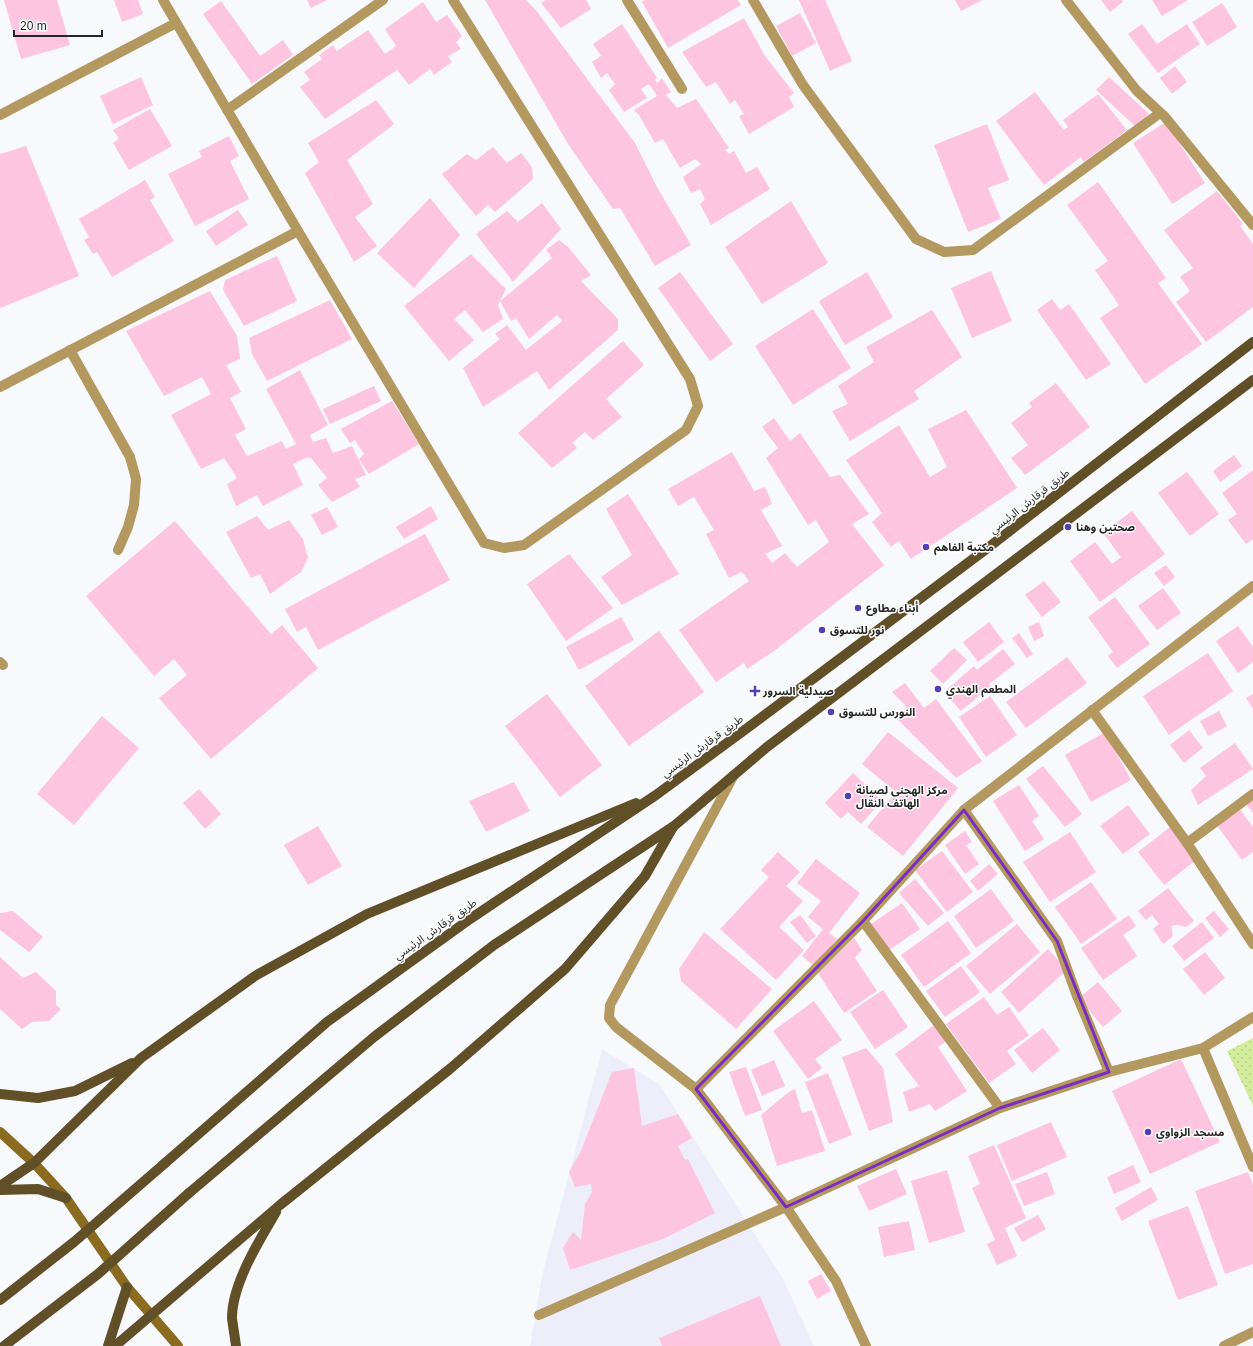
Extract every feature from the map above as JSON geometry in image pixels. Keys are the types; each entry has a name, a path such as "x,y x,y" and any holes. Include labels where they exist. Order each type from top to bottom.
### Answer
{"main road":[{"name":"طريق قرقارش الرئيسي","path":"0,1300 74,1242 327,1022 470,918 656,795 989,547 1253,342"},
{"path":"4,1346 98,1274 190,1193 374,1037 494,945 674,826 780,737 1253,380"},
{"path":"0,1186 34,1163 141,1058 255,976 367,914 656,795"},
{"path":"115,1346 152,1316 280,1205 451,1068 565,969 645,876 674,826"},
{"path":"0,1094 38,1098 76,1091 141,1058"},
{"path":"0,1132 34,1163 66,1198 127,1287 178,1346"},
{"path":"0,1190 38,1189 66,1198"},
{"path":"236,1346 232,1317 237,1291 250,1256 280,1205"},
{"path":"108,1346 127,1287"}],"street":[{"path":"163,0 226,110 484,543 504,548 524,545 686,430 698,406 690,379 453,0"},
{"path":"226,110 383,0"},
{"path":"627,0 682,89"},
{"path":"753,0 803,85 916,239 944,252 972,250 1160,112"},
{"path":"1066,0 1137,91 1160,112 1253,225"},
{"path":"0,115 176,23"},
{"path":"0,387 298,231"},
{"path":"70,350 130,457 136,479 134,505 128,527 118,550"},
{"path":"696,1089 863,921 964,810 1253,586"},
{"path":"1092,710 1187,843 1253,944"},
{"path":"734,775 610,1004 609,1018 616,1027 696,1089 786,1207 836,1281 866,1346"},
{"path":"1187,843 1253,794"},
{"path":"964,810 1057,941 1108,1072"},
{"path":"863,921 1000,1108"},
{"path":"538,1315 786,1207 1000,1108 1108,1072 1203,1048 1253,1017"},
{"path":"1203,1048 1253,1167"},
{"path":"1224,1346 1253,1332"}],"highlighted area":[{"path":"964,810 1057,941 1109,1072 1000,1108 786,1207 696,1089 863,921"}],"shaded area":[{"path":"602,1049 660,1085 783,1279 814,1346 530,1346 542,1276"}],"green space":[{"path":"1253,1038 1253,1106 1227,1051"}],"building":[{"path":"4,0 57,0 70,45 21,59"},
{"path":"114,0 138,0 143,14 122,22"},
{"path":"307,0 327,0 311,8"},
{"path":"485,0 526,0 535,9 635,143 657,187 691,245 655,266 620,208 613,209 568,144"},
{"path":"546,0 586,0 591,9 561,28 541,3"},
{"path":"645,0 738,0 741,5 668,48 642,2"},
{"path":"799,0 825,0 852,61 830,71"},
{"path":"955,0 982,0 961,11"},
{"path":"1101,0 1122,0 1123,2 1110,12"},
{"path":"1152,0 1188,0 1162,16"},
{"path":"221,1 260,56 283,40 293,55 252,84 203,14"},
{"path":"423,2 436,22 447,15 462,36 456,42 461,49 448,56 452,62 434,75 430,69 409,85 392,63 397,70 325,119 300,87 310,80 304,72 322,59 319,55 333,45 337,51 368,30 385,54 396,46 385,29"},
{"path":"1222,3 1237,27 1207,46 1192,22"},
{"path":"800,13 816,43 792,56 776,26"},
{"path":"744,18 765,56 794,93 789,97 794,107 749,134 739,116 744,114 735,100 730,104 716,82 706,87 682,52"},
{"path":"622,24 657,78 655,80 657,83 662,78 671,92 666,95 677,108 696,99 729,148 725,150 729,154 734,151 746,173 757,167 770,189 711,225 700,204 705,199 700,189 691,193 683,177 701,164 695,159 680,168 663,139 655,143 639,115 634,110 657,96 649,84 641,89 647,98 624,112 609,90 615,84 607,73 601,78 592,62 601,56 593,44"},
{"path":"1142,24 1157,44 1187,24 1200,44 1158,73 1128,34"},
{"path":"1175,66 1187,82 1172,94 1160,78"},
{"path":"141,77 153,105 113,124 100,96"},
{"path":"1109,77 1149,114 1136,127 1096,90"},
{"path":"1035,92 1064,130 1068,127 1063,120 1098,94 1127,130 1084,162 1081,157 1044,185 996,121"},
{"path":"376,100 394,124 347,160 373,204 355,217 377,246 354,262 305,173 319,162 308,143"},
{"path":"150,109 172,146 129,170 113,143 119,139 113,130"},
{"path":"1166,122 1205,183 1172,204 1133,143"},
{"path":"987,124 1009,180 988,188 1001,219 968,232 934,145"},
{"path":"229,136 239,156 230,161 249,199 195,226 168,174 202,157 199,151"},
{"path":"26,146 79,276 0,308 0,154"},
{"path":"493,147 507,163 521,153 532,167 533,179 495,212 488,205 476,216 442,174 467,154 476,160"},
{"path":"145,180 155,197 150,200 174,241 112,277 97,252 93,254 84,240 89,237 79,219"},
{"path":"1098,182 1166,278 1158,283 1202,344 1145,384 1100,318 1119,305 1095,270 1108,261 1067,205"},
{"path":"1217,191 1243,224 1240,226 1253,244 1253,307 1206,342 1176,302 1190,291 1180,277 1193,268 1164,230"},
{"path":"430,198 460,235 414,288 377,253"},
{"path":"791,201 828,263 762,304 725,247"},
{"path":"542,203 561,229 513,282 476,234 507,211 518,222"},
{"path":"238,210 248,225 216,246 206,231"},
{"path":"559,240 568,247 591,275 581,281 618,319 618,330 549,390 537,371 483,407 463,368 500,339 495,334 507,325 526,350 562,321 557,315 529,339 516,318 511,321 500,301 552,258 546,250"},
{"path":"471,254 506,289 498,305 503,319 483,332 465,310 454,319 474,340 449,361 404,306"},
{"path":"277,256 297,301 244,326 223,290 225,280"},
{"path":"991,271 1012,321 972,338 951,288"},
{"path":"680,272 733,344 710,361 658,288"},
{"path":"867,272 893,317 845,345 819,301"},
{"path":"210,291 237,336 240,359 226,365 241,392 230,398 246,429 235,435 247,456 282,441 286,449 296,444 266,389 300,370 328,425 310,435 313,442 326,438 333,453 352,446 366,475 355,479 360,487 332,502 318,485 327,478 312,459 308,457 293,464 303,485 263,506 257,495 236,506 227,484 237,478 224,458 201,469 171,415 211,394 202,377 164,396 126,331"},
{"path":"1052,299 1060,310 1069,304 1111,364 1086,380 1037,310"},
{"path":"330,300 352,339 267,381 252,354 249,338"},
{"path":"813,309 851,368 793,405 755,346"},
{"path":"932,310 962,357 914,391 919,399 850,441 832,411 848,404 838,386 874,362 866,347"},
{"path":"623,341 644,365 606,399 622,417 593,440 585,432 572,443 577,448 552,468 518,433"},
{"path":"1056,383 1090,427 1025,475 1011,458 1028,445 1011,423 1032,407 1029,403"},
{"path":"374,386 381,401 330,424 323,409"},
{"path":"392,401 419,444 369,474 359,459 364,454 355,440 350,443 341,429"},
{"path":"966,410 1017,488 911,559 899,541 891,547 872,522 882,513 846,460 899,425 930,477 947,467 928,429"},
{"path":"774,418 790,441 800,433 830,477 840,475 869,514 852,524 884,565 774,651 747,669 744,663 716,682 679,630 749,581 742,572 729,578 706,534 714,530 694,497 678,506 668,489 732,452 754,491 765,487 772,504 761,510 782,546 765,554 772,563 785,553 797,567 829,542 816,520 808,525 766,458 778,448 762,427"},
{"path":"1234,455 1242,466 1220,482 1213,471"},
{"path":"1253,470 1253,539 1246,544 1228,520 1237,514 1222,493"},
{"path":"1187,472 1219,514 1190,536 1158,493"},
{"path":"628,494 679,574 622,605 601,577 632,555 606,509"},
{"path":"431,506 438,519 404,539 396,527"},
{"path":"327,507 338,527 322,535 311,515"},
{"path":"1132,511 1165,554 1100,602 1070,561 1095,542 1112,564 1121,557 1103,533"},
{"path":"257,516 268,530 289,520 303,539 308,558 301,572 270,594 260,574 251,578 226,532"},
{"path":"175,521 271,634 282,625 318,668 211,759 159,698 187,675 174,659 154,676 86,596"},
{"path":"425,534 450,580 318,650 306,627 297,632 285,609"},
{"path":"569,554 613,608 566,641 527,584"},
{"path":"1166,565 1175,577 1164,586 1154,573"},
{"path":"1044,581 1061,602 1042,617 1025,595"},
{"path":"1163,588 1181,613 1157,630 1138,606"},
{"path":"1115,597 1150,644 1117,668 1108,656 1113,652 1088,617"},
{"path":"621,617 634,640 579,670 566,647"},
{"path":"989,622 1004,642 978,662 963,642"},
{"path":"1039,622 1044,636 1034,641 1028,627"},
{"path":"1238,626 1253,647 1253,662 1238,673 1216,641"},
{"path":"659,631 704,692 629,746 585,686"},
{"path":"1019,633 1033,654 1027,658 1012,638"},
{"path":"954,648 967,660 943,684 930,671"},
{"path":"1003,649 1015,664 989,684 991,686 961,711 944,692 974,666 977,670"},
{"path":"1208,653 1233,691 1169,735 1143,696"},
{"path":"1067,657 1087,683 1026,728 1006,702"},
{"path":"905,683 924,708 936,699 982,761 956,778 895,717 907,707 892,692"},
{"path":"547,694 602,765 560,797 505,726"},
{"path":"1253,694 1253,709 1246,698"},
{"path":"990,696 1017,735 986,757 959,717"},
{"path":"1219,711 1227,726 1208,736 1200,721"},
{"path":"102,716 139,748 74,825 37,794"},
{"path":"1189,730 1203,748 1184,763 1170,745"},
{"path":"888,732 958,788 903,856 867,827 896,792 862,764"},
{"path":"1105,732 1131,780 1091,802 1065,755"},
{"path":"1235,743 1253,769 1198,805 1191,790 1206,776 1200,768"},
{"path":"1043,766 1082,814 1065,827 1026,779"},
{"path":"853,773 882,801 861,824 848,812 841,819 825,803"},
{"path":"514,782 530,811 486,832 469,801"},
{"path":"1019,785 1039,816 1032,821 1044,839 1025,851 993,801"},
{"path":"199,789 221,814 205,829 183,803"},
{"path":"1253,795 1253,813 1244,801"},
{"path":"1128,805 1150,834 1123,854 1100,826"},
{"path":"1239,808 1253,827 1253,852 1242,860 1216,824"},
{"path":"318,826 342,866 308,885 284,845"},
{"path":"1170,827 1196,860 1164,885 1138,852"},
{"path":"965,831 972,842 966,845 979,864 965,874 945,845"},
{"path":"1070,832 1096,872 1050,902 1023,862"},
{"path":"942,851 973,892 947,912 915,870"},
{"path":"778,852 800,872 786,886 803,901 779,927 804,950 776,980 720,929 769,877 761,870"},
{"path":"816,859 860,893 829,933 837,939 815,967 802,956 823,929 808,917 821,901 797,883"},
{"path":"989,864 998,874 978,891 970,881"},
{"path":"915,879 944,913 928,926 899,893"},
{"path":"1091,882 1117,919 1081,944 1055,907"},
{"path":"1168,888 1194,921 1186,927 1178,925 1171,926 1173,936 1163,944 1153,929 1159,924 1152,915 1146,920 1138,911"},
{"path":"991,889 1014,921 976,948 954,916"},
{"path":"902,903 920,929 889,950 871,924"},
{"path":"13,911 43,937 29,952 0,930 0,913"},
{"path":"1214,911 1229,929 1220,937 1205,918"},
{"path":"800,915 816,936 807,943 790,922"},
{"path":"1129,915 1136,926 1123,935 1137,956 1103,980 1081,948"},
{"path":"948,921 971,953 924,987 901,955"},
{"path":"1202,922 1214,938 1184,961 1172,946"},
{"path":"1017,924 1040,952 990,994 966,966"},
{"path":"704,932 772,989 736,1029 681,981 679,969"},
{"path":"854,938 862,950 855,958 877,991 844,1013 818,973"},
{"path":"1048,949 1067,970 1019,1013 1001,992"},
{"path":"1205,952 1225,978 1204,995 1183,969"},
{"path":"0,957 23,978 36,972 56,991 56,1005 61,1009 49,1021 32,1022 22,1029 0,1009"},
{"path":"961,966 980,992 945,1017 926,991"},
{"path":"1098,982 1122,1011 1103,1027 1079,998"},
{"path":"883,990 908,1027 875,1049 850,1012"},
{"path":"984,997 997,1015 1009,1007 1029,1035 1007,1051 1016,1064 989,1083 946,1024"},
{"path":"814,1001 842,1040 815,1059 822,1068 808,1079 773,1031"},
{"path":"934,1025 946,1041 938,1047 967,1091 935,1111 930,1104 909,1112 903,1092 919,1086 895,1054"},
{"path":"1043,1028 1060,1050 1032,1073 1014,1050"},
{"path":"866,1048 883,1068 893,1122 869,1131 842,1057"},
{"path":"1181,1059 1220,1142 1150,1174 1112,1091"},
{"path":"774,1060 785,1086 762,1096 751,1070"},
{"path":"746,1067 762,1110 745,1116 729,1072"},
{"path":"634,1068 642,1126 678,1114 692,1138 678,1146 685,1160 688,1159 715,1213 663,1239 570,1270 563,1248 573,1232 581,1240 585,1204 592,1192 591,1184 575,1187 569,1172 580,1153 612,1072"},
{"path":"828,1073 852,1135 829,1144 805,1082"},
{"path":"795,1089 802,1113 812,1110 825,1151 777,1166 761,1115 790,1091"},
{"path":"1051,1122 1067,1157 1012,1181 997,1145"},
{"path":"994,1145 1026,1218 1005,1228 1017,1256 997,1265 987,1244 995,1240 972,1188 980,1184 968,1156"},
{"path":"1133,1165 1141,1182 1114,1194 1107,1177"},
{"path":"896,1169 907,1194 869,1211 857,1186"},
{"path":"947,1170 965,1232 929,1243 911,1181"},
{"path":"1047,1172 1055,1194 1024,1206 1015,1184"},
{"path":"1248,1172 1253,1185 1253,1264 1225,1274 1195,1191"},
{"path":"1151,1187 1158,1200 1122,1221 1115,1208"},
{"path":"1188,1206 1218,1285 1178,1300 1148,1221"},
{"path":"1038,1215 1046,1229 1022,1242 1014,1228"},
{"path":"909,1221 915,1250 884,1257 878,1227"},
{"path":"821,1274 831,1291 817,1299 808,1281"},
{"path":"760,1296 781,1346 662,1346 659,1338"}],"place":[{"name":"صحتين وهنا","path":"1068,527"},
{"name":"مكتبة الفاهم","path":"926,547"},
{"name":"أبناء مطاوع","path":"858,608"},
{"name":"نور للتسوق","path":"822,630"},
{"name":"المطعم الهندي","path":"938,689"},
{"name":"صيدلية السرور","path":"755,691"},
{"name":"النورس للتسوق","path":"831,712"},
{"name":"مركز الهجني لصيانة الهاتف النقال","path":"848,796"},
{"name":"مسجد الزواوي","path":"1148,1132"}]}
